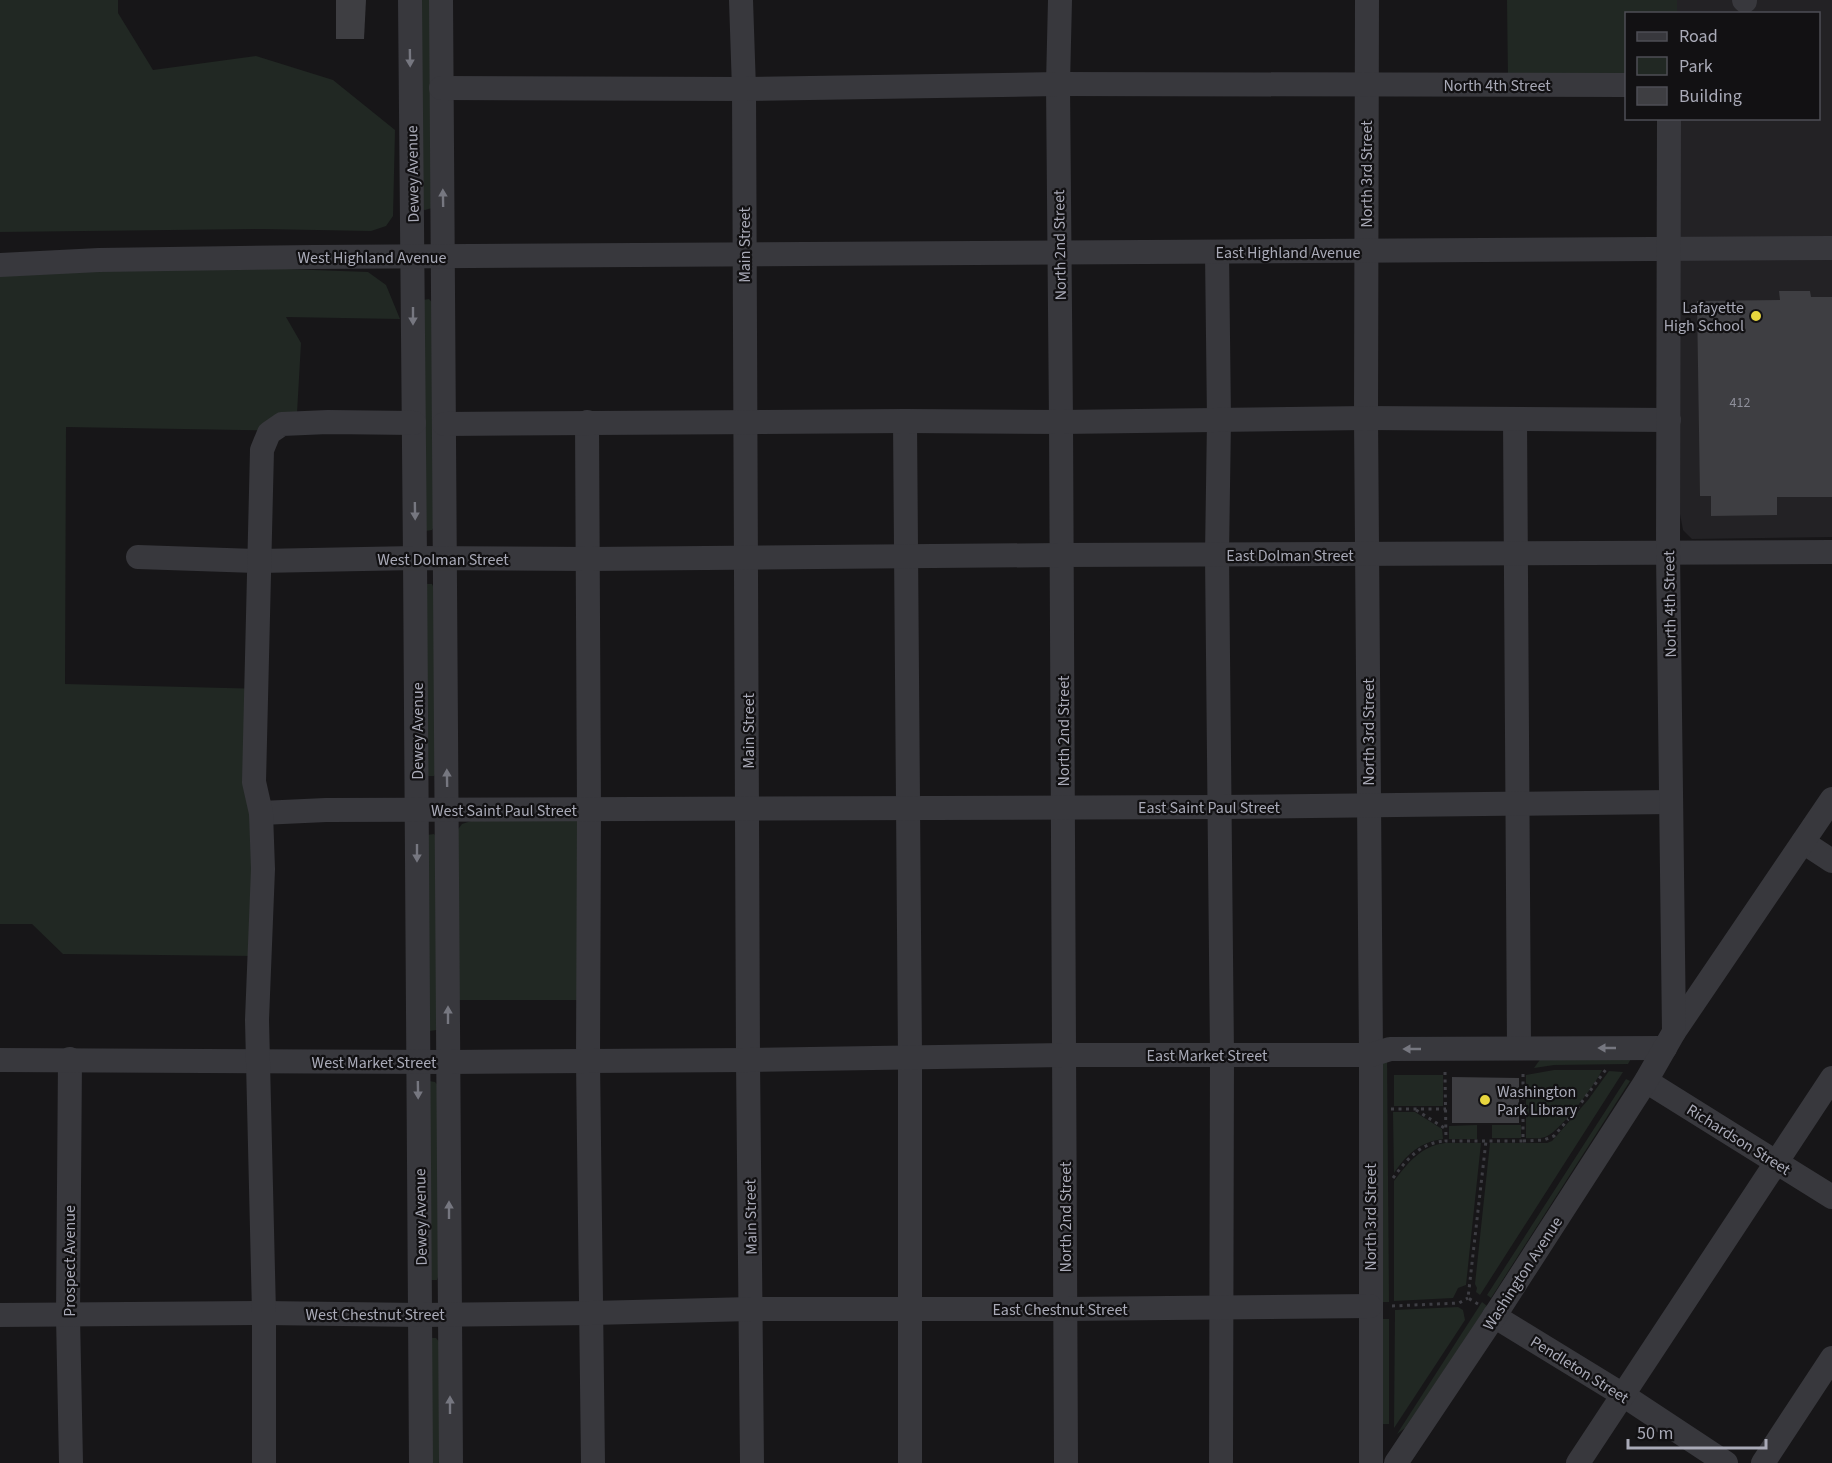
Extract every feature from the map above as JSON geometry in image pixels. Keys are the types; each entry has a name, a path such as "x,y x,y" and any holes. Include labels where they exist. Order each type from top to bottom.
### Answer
{"street":[{"name":"Dewey Avenue","path":"410,0 421,1463"},
{"name":"Dewey Avenue","path":"441,0 451,1463"},
{"name":"Main Street","path":"741,0 744,89 748,1060 753,1463"},
{"name":"North 2nd Street","path":"1060,0 1058,84 1066,1463"},
{"name":"North 3rd Street","path":"1366,0 1368,806 1371,1055 1381,1306 1371,1463"},
{"name":"North 4th Street","path":"441,88 744,89 1058,84 1625,85"},
{"name":"North 4th Street","path":"1669,120 1670,1040"},
{"name":"East Highland Avenue","path":"744,254 1832,248"},
{"path":"1217,252 1219,420 1217,555 1222,1055 1221,1463"},
{"name":"West Highland Avenue","path":"0,265 99,260 744,254"},
{"path":"444,424 1061,422 1366,418 1669,420"},
{"path":"1515,419 1521,1060"},
{"path":"905,421 910,1057 910,1463"},
{"path":"587,422 588,1060 592,1463"},
{"path":"264,1463 264,1313 257,1020 263,869 261,813 254,782 262,450 269,433 282,424 414,423"},
{"name":"East Dolman Street","path":"747,557 1832,552"},
{"name":"West Dolman Street","path":"138,556 259,561 747,557"},
{"path":"1646,1081 1670,1040 1832,799"},
{"name":"East Saint Paul Street","path":"748,808 1220,807 1671,802"},
{"name":"West Saint Paul Street","path":"261,813 326,810 748,808"},
{"path":"1803,842 1832,861"},
{"name":"East Market Street","path":"748,1060 1064,1055 1371,1055 1390,1049 1521,1060 1670,1040"},
{"name":"Prospect Avenue","path":"70,1059 68,1316 71,1463"},
{"name":"West Market Street","path":"0,1060 448,1062 748,1060"},
{"path":"1578,1463 1832,1078"},
{"name":"Richardson Street","path":"1646,1081 1832,1197"},
{"name":"Washington Avenue","path":"1396,1463 1486,1310 1646,1081"},
{"name":"East Chestnut Street","path":"751,1309 1381,1306"},
{"name":"West Chestnut Street","path":"0,1315 264,1313 450,1315 751,1309"},
{"name":"Pendleton Street","path":"1486,1310 1623,1395 1726,1463"},
{"path":"1763,1463 1832,1358"}],"path":[{"path":"1521,1060 1523,1141"},
{"path":"1392,1179 1413,1153 1432,1143 1544,1140 1554,1136 1607,1068"},
{"path":"1446,1072 1446,1141"},
{"path":"1391,1109 1446,1108"},
{"path":"1415,1109 1446,1129"},
{"path":"1468,1298 1486,1141"},
{"path":"1381,1306 1459,1303 1468,1298"},
{"path":"1468,1298 1486,1310"}],"shaded area":[{"name":"Lafayette High School","path":"1677,0 1832,0 1832,537 1692,539 1683,530 1680,514 1678,120 1820,120 1820,12 1677,12"}],"green space":[{"path":"0,0 118,0 118,13 153,70 256,56 333,80 395,130 393,216 386,226 371,231 262,229 0,232"},
{"path":"418,0 432,0 432,208 425,210 418,209"},
{"path":"1507,0 1677,0 1677,12 1625,12 1625,79 1508,79"},
{"path":"210,266 368,272 386,285 400,319 286,317 301,343 296,431 66,427 65,684 265,689 264,956 63,954 32,924 0,924 0,276"},
{"path":"429,299 434,305 435,524 432,530 425,531 423,300"},
{"path":"426,584 432,584 435,591 438,770 434,776 426,776"},
{"path":"583,819 582,1000 456,1000 456,832 462,824 474,820"},
{"path":"434,834 438,839 437,1030 429,1031 427,835"},
{"path":"1544,1054 1633,1055 1628,1064 1554,1065 1534,1068"},
{"path":"1387,1056 1389,1302 1383,1302 1381,1064"},
{"path":"1554,1070 1602,1070 1585,1096 1559,1127 1545,1137 1526,1138 1526,1075"},
{"path":"1609,1071 1623,1072 1480,1295 1476,1292 1475,1284 1490,1143 1547,1143 1552,1141 1588,1100"},
{"path":"1394,1075 1443,1075 1443,1106 1394,1106"},
{"path":"1626,1079 1630,1081 1491,1298 1487,1295"},
{"path":"429,1081 435,1082 439,1087 439,1274 437,1280 431,1280"},
{"path":"1393,1112 1415,1112 1442,1129 1443,1139 1427,1143 1415,1150 1394,1173"},
{"path":"1477,1125 1477,1139 1449,1139 1449,1126"},
{"path":"1492,1125 1521,1125 1521,1138 1492,1138"},
{"path":"1445,1143 1481,1143 1466,1285 1458,1288 1453,1298 1394,1301 1394,1181 1422,1152"},
{"path":"1482,1302 1487,1306 1405,1428 1397,1434"},
{"path":"1458,1307 1463,1310 1465,1320 1394,1428 1395,1310"},
{"path":"1383,1319 1389,1319 1389,1424 1383,1424"},
{"path":"431,1338 436,1338 440,1343 441,1463 427,1463"}],"building":[{"path":"336,0 366,0 364,39 336,39"},
{"name":"Lafayette High School","path":"1779,291 1810,291 1811,297 1832,297 1832,497 1777,497 1777,515 1711,516 1711,496 1700,496 1697,301 1780,300"},
{"name":"Washington Park Library","path":"1452,1077 1519,1078 1519,1123 1452,1123"}],"place":[{"name":"Lafayette High School","path":"1756,316"},
{"name":"Washington Park Library","path":"1485,1100"}]}
